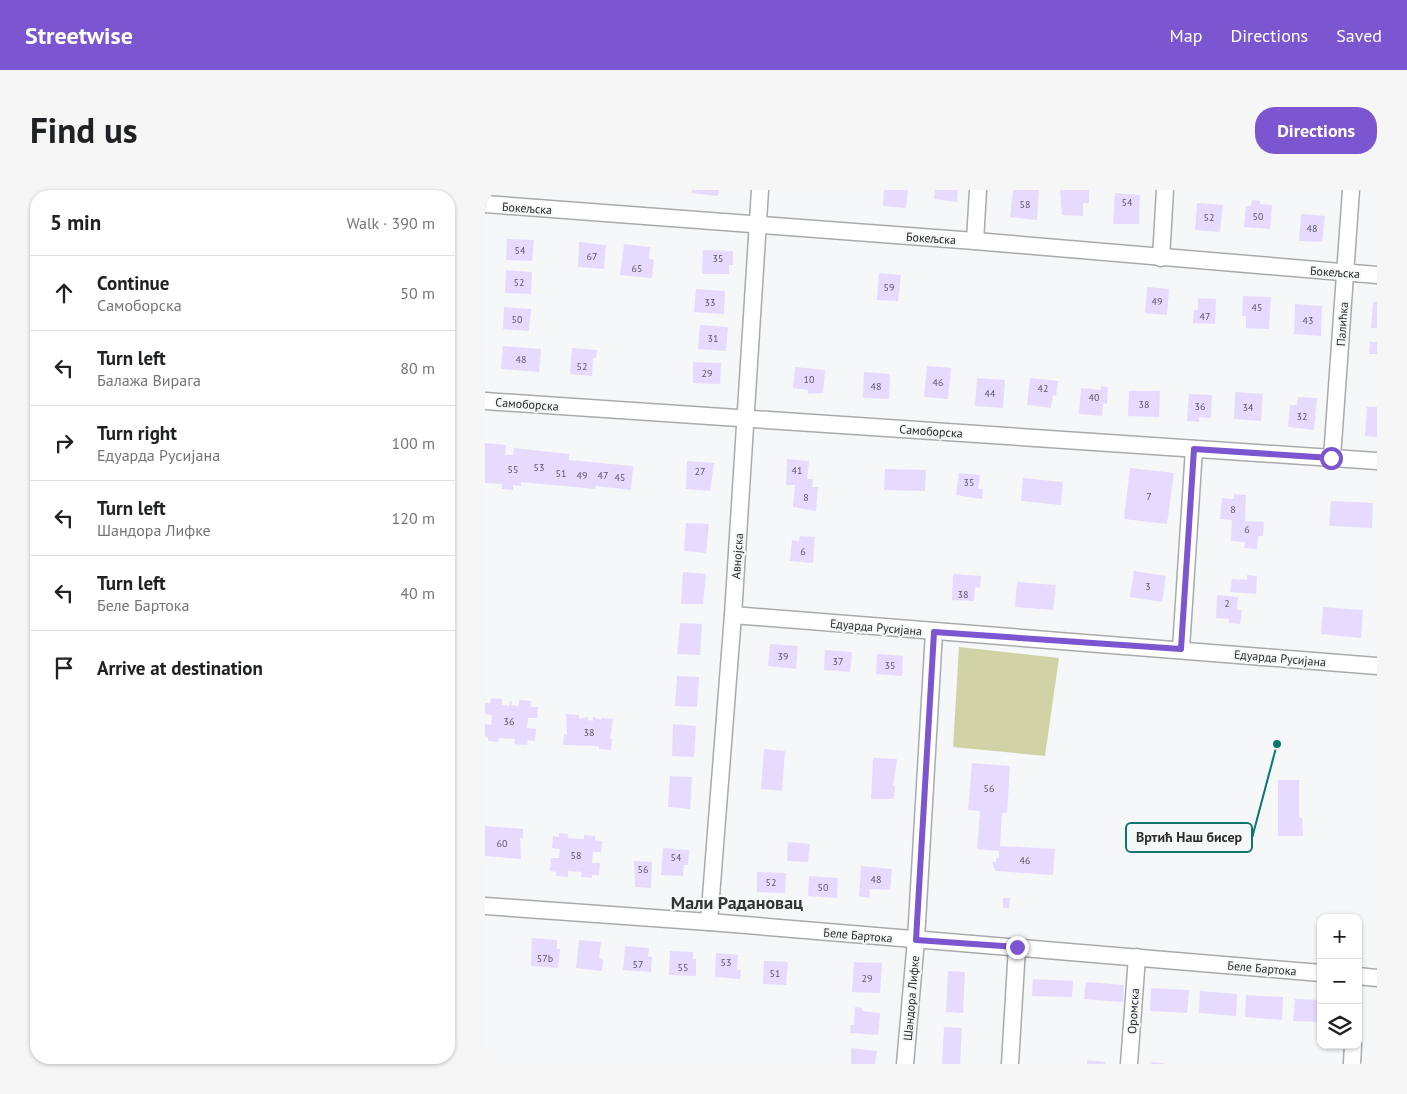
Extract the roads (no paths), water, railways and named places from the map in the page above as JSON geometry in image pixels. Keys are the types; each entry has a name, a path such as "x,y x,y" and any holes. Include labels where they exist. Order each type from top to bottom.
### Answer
{"street":[{"name":"Авнојска","path":"709,922 733,615 760,190"},
{"path":"975,241 978,190"},
{"path":"1161,258 1165,190"},
{"name":"Палићка","path":"1331,458 1351,190"},
{"name":"Бокељска","path":"485,204 975,241 1377,275"},
{"name":"Самоборска","path":"485,401 1377,461"},
{"path":"1181,649 1194,449"},
{"name":"Едуарда Русијана","path":"733,615 1377,666"},
{"name":"Шандора Лифке","path":"905,1064 916,940 934,632"},
{"name":"Беле Бартока","path":"485,906 709,922 1317,973"},
{"path":"1010,1064 1017,947"},
{"name":"Оромска","path":"1129,1064 1137,957"},
{"path":"1362,976 1377,978"},
{"path":"1352,1064 1353,1049"}],"place":[{"name":"Вртић Наш бисер","path":"1277,744"}],"district":[{"name":"Мали Радановац","path":"737,902"}]}
